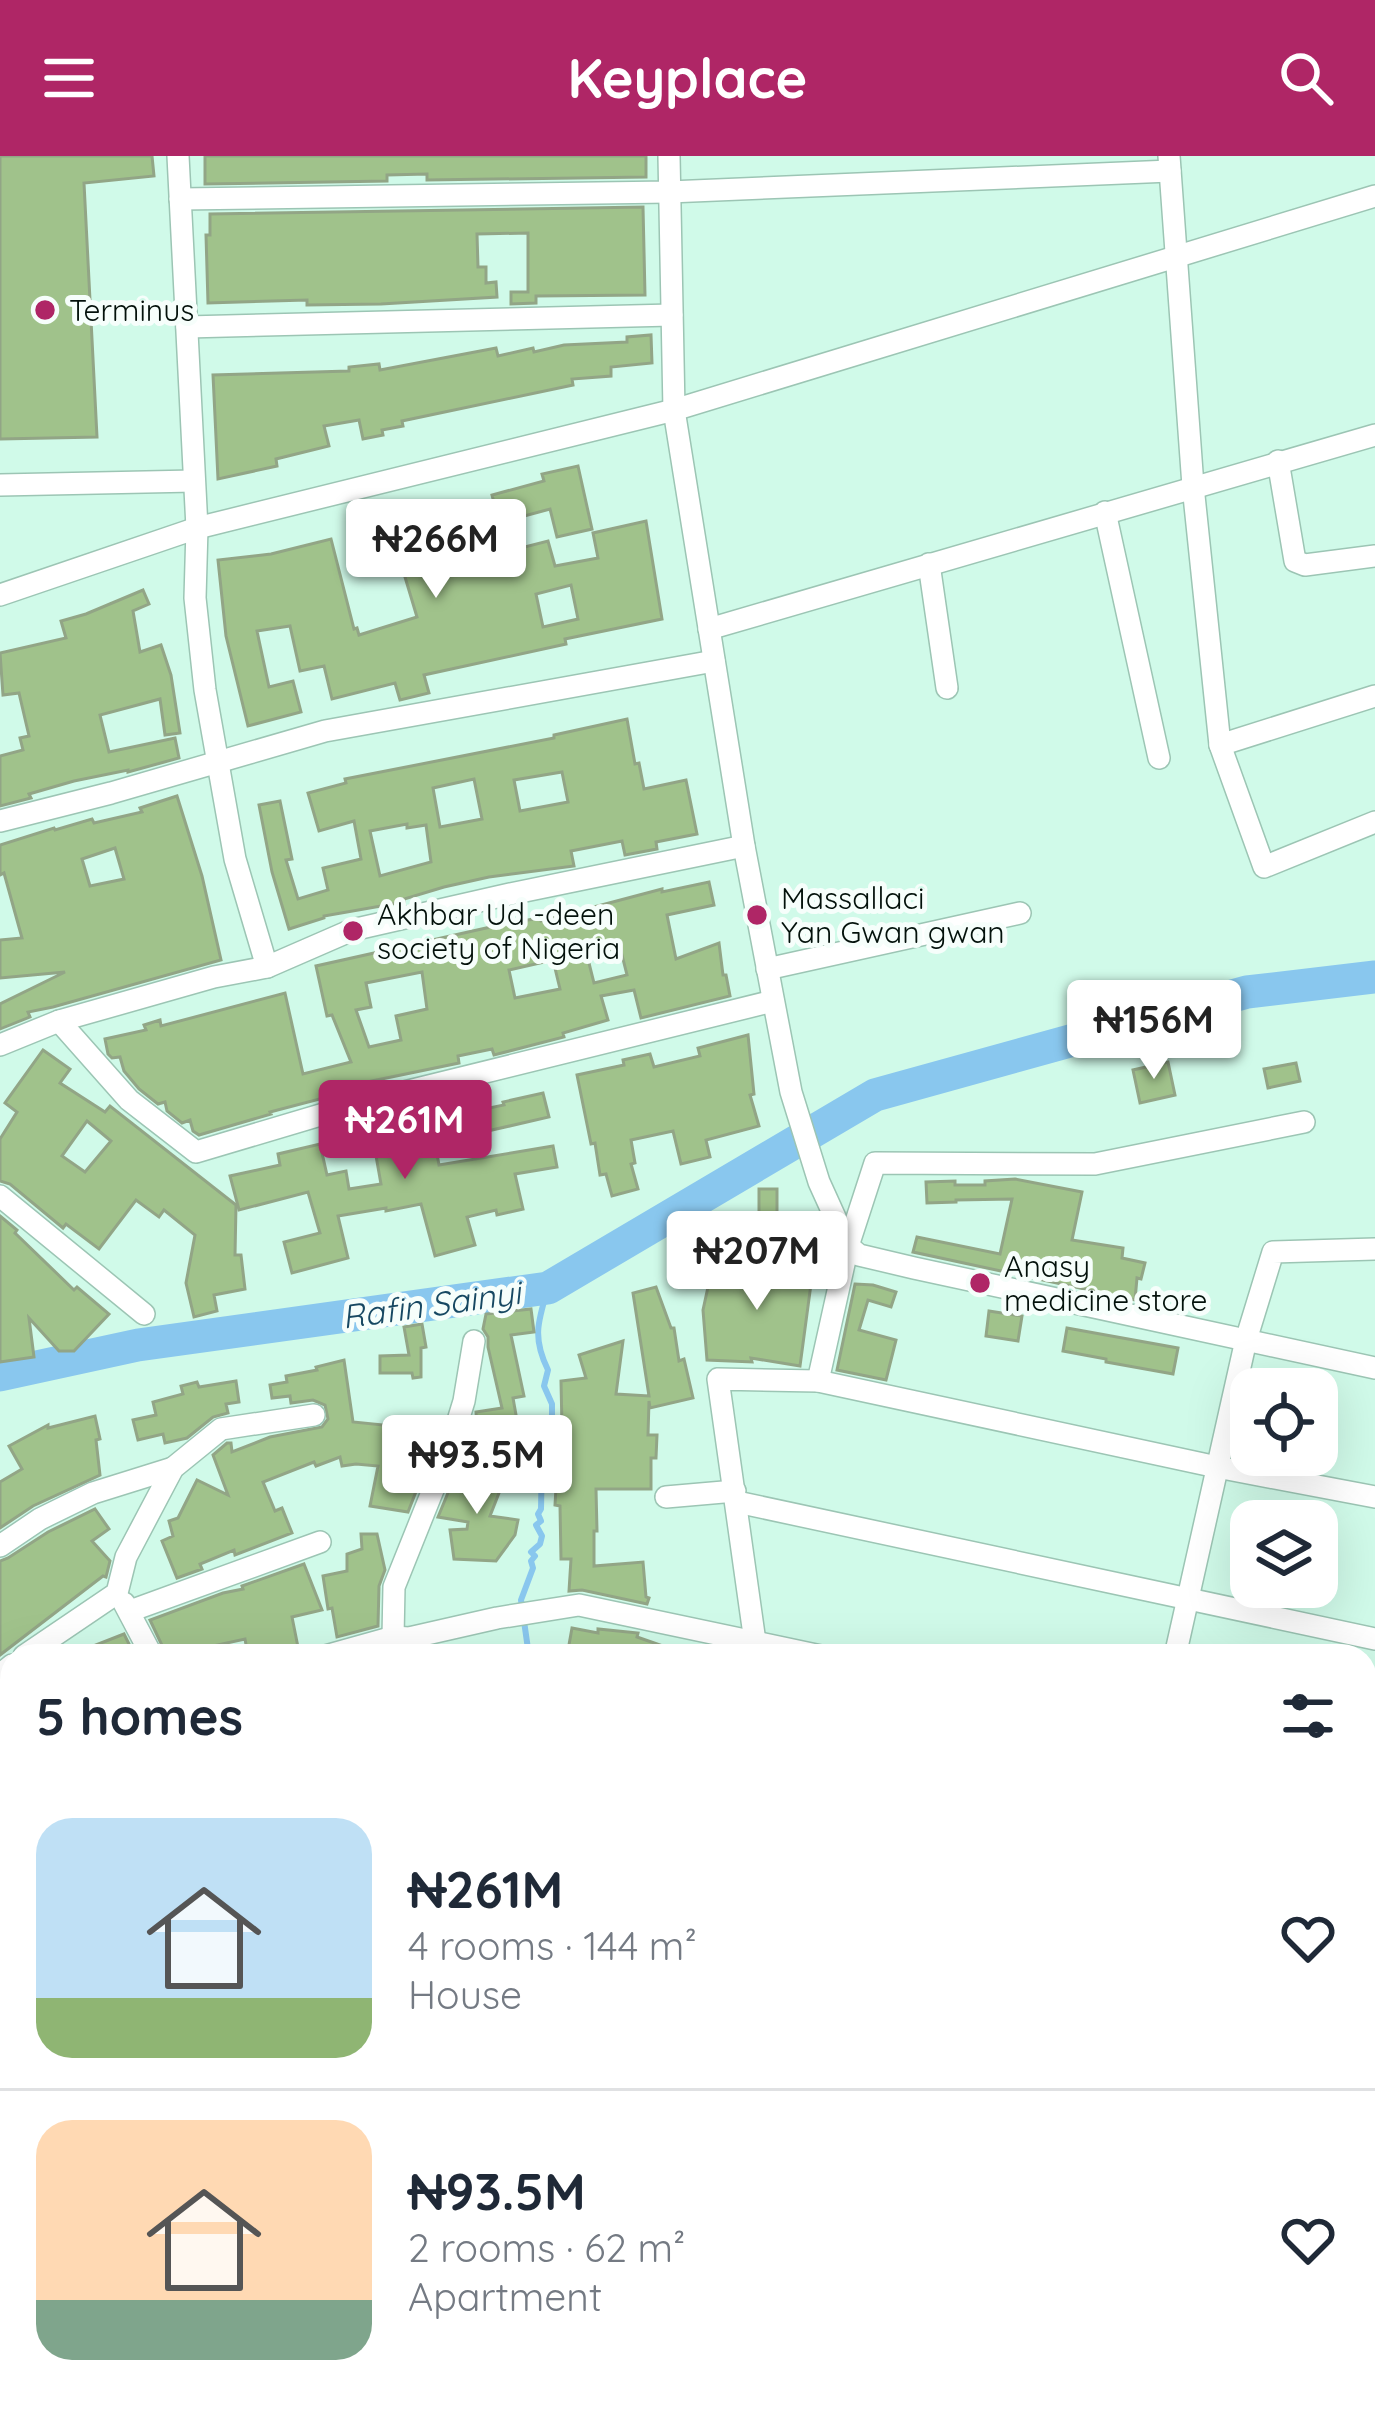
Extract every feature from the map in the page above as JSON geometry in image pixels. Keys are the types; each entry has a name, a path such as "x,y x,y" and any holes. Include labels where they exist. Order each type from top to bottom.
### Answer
{"street":[{"path":"178,156 197,528 195,598 205,690 235,859 267,967"},
{"path":"669,156 674,410 744,846 790,1092 819,1182 848,1246 859,1255 914,1268 1375,1368"},
{"path":"180,199 669,192 1170,163 1193,486 1220,745 1264,867 1375,822"},
{"path":"0,596 197,528 674,410 1375,196"},
{"path":"187,327 672,315"},
{"path":"709,629 1375,435"},
{"path":"1278,461 1295,561 1305,566 1375,556"},
{"path":"0,485 194,481"},
{"path":"1105,512 1159,758"},
{"path":"928,564 947,688"},
{"path":"0,821 325,731 714,661"},
{"path":"1220,745 1375,696"},
{"path":"0,1045 59,1021 214,977 267,967 352,930 744,846"},
{"path":"767,969 1020,914"},
{"path":"59,1021 129,1100 196,1152 364,1102 773,1001"},
{"path":"818,1381 848,1246 874,1162 1095,1164 1304,1122"},
{"path":"0,1196 144,1314"},
{"path":"709,1247 848,1246"},
{"path":"1177,1644 1246,1340 1273,1252 1375,1249"},
{"path":"392,1637 394,1587 449,1450 464,1401 474,1341"},
{"path":"756,1644 718,1379 818,1381 1375,1498"},
{"path":"0,1546 40,1519 93,1493 172,1468 221,1429 314,1415"},
{"path":"146,1644 124,1602 126,1557 172,1468"},
{"path":"666,1497 736,1497 1375,1639"},
{"path":"48,1644 124,1602 320,1542"},
{"path":"367,1644 579,1605 737,1644"}],"building":[{"name":"Terminus","path":"0,156 152,156 154,176 84,183 97,437 0,439"},
{"path":"205,156 646,156 646,177 427,180 427,174 387,175 387,181 205,184"},
{"path":"643,207 645,295 536,296 536,303 511,304 511,292 528,292 528,233 477,234 478,267 486,267 486,283 496,282 497,297 381,304 208,303 210,214"},
{"path":"651,335 652,363 611,367 611,376 572,379 573,385 402,421 403,426 363,439 359,420 324,426 329,446 276,459 277,466 218,479 213,375 349,371 349,367 379,364 380,370 496,348 498,356 533,348 534,352 564,345 627,342 627,337"},
{"path":"578,466 592,529 557,537 550,509 513,519 521,548 548,541 555,566 598,558 593,533 646,521 662,619 424,675 429,693 400,700 395,683 332,699 324,666 300,671 290,626 257,631 269,687 293,681 301,712 248,726 226,636 218,560 271,554 331,539 359,635 417,617 399,557 368,562 364,531 391,527 389,521 426,511 439,561 505,545 492,495 544,481 542,474","holes":["571,585 578,619 543,627 536,594"]},
{"path":"143,590 149,604 133,611 140,652 161,645 180,733 165,735 160,699 100,715 109,752 175,738 179,758 74,781 0,806 0,756 23,750 20,738 29,736 19,693 3,695 0,653 66,638 61,621"},
{"path":"627,719 644,789 686,780 697,834 656,842 657,849 625,855 622,841 571,851 574,866 489,877 404,902 324,916 289,929 259,805 280,801 292,859 286,860 298,899 328,890 323,868 361,859 354,821 319,831 308,793 346,783 345,779","holes":["562,772 568,802 520,811 514,780","474,779 482,819 440,827 433,788","426,825 431,862 380,876 370,831"]},
{"path":"177,796 221,960 28,1012 30,1017 0,1029 0,1004 65,972 0,978 0,940 22,938 4,873 0,875 0,845 92,819 94,823 142,812 140,808","holes":["115,848 124,879 90,886 82,859"]},
{"path":"709,882 714,905 667,915 676,959 719,943 730,996 641,1018 634,990 601,996 608,1020 563,1033 564,1037 494,1055 492,1049 458,1056 459,1063 338,1088 339,1094 199,1135 190,1120 182,1123 167,1111 165,1102 158,1104 139,1089 124,1071 120,1057 108,1054 105,1039 146,1030 144,1025 160,1020 161,1026 285,993 303,1074 351,1062 332,1015 327,1016 316,966","holes":["620,947 627,975 594,983 587,955","553,960 560,989 515,998 509,970","422,972 427,1009 396,1016 401,1040 369,1047 356,1010 371,1007 366,983"]},
{"path":"748,1035 754,1094 750,1095 759,1126 706,1140 710,1157 681,1164 673,1131 631,1140 638,1189 612,1196 606,1174 600,1175 595,1143 591,1144 577,1075 650,1054 654,1067 700,1056 698,1048"},
{"path":"43,1050 70,1069 60,1083 105,1112 110,1106 236,1205 235,1255 241,1255 245,1289 214,1295 217,1311 194,1317 186,1283 195,1235 164,1210 159,1217 136,1200 99,1249 0,1181 0,1139 17,1112 5,1103","holes":["87,1121 111,1141 85,1172 62,1156"]},
{"path":"1168,1062 1175,1095 1140,1103 1133,1070"},
{"path":"1296,1063 1300,1081 1268,1088 1264,1069"},
{"path":"543,1093 549,1117 435,1143 439,1165 553,1146 557,1167 515,1174 523,1209 467,1217 475,1245 435,1256 421,1204 386,1208 338,1216 348,1258 292,1273 284,1242 320,1233 308,1192 239,1210 230,1176 280,1165 278,1154 320,1144 327,1175 346,1171 349,1189 381,1184 373,1139 420,1130 418,1123"},
{"path":"1015,1179 1082,1192 1072,1240 1123,1248 1122,1258 1145,1263 1141,1279 1137,1278 1135,1300 913,1252 917,1237 1000,1254 1012,1199 927,1203 926,1182 985,1185 985,1181"},
{"path":"759,1189 777,1189 777,1232 759,1232"},
{"path":"0,1216 74,1290 77,1287 109,1314 74,1351 59,1351 29,1318 34,1357 0,1362"},
{"path":"731,1262 813,1269 800,1366 751,1358 752,1362 707,1360 703,1310 713,1264 730,1268"},
{"path":"855,1284 896,1292 891,1307 868,1300 859,1330 896,1340 886,1380 837,1370"},
{"path":"656,1287 674,1328 679,1361 684,1359 693,1398 650,1408 649,1401 648,1435 657,1435 651,1489 596,1489 594,1531 594,1566 643,1562 647,1604 569,1591 571,1559 561,1559 560,1506 555,1505 556,1488 563,1482 566,1428 562,1428 561,1381 586,1378 579,1355 623,1341 616,1394 649,1396 633,1293"},
{"path":"531,1309 534,1332 511,1335 524,1396 513,1398 518,1426 506,1428 505,1423 477,1428 476,1412 502,1408 483,1329 486,1314"},
{"path":"989,1311 1022,1316 1018,1341 986,1336"},
{"path":"422,1324 426,1347 421,1348 421,1377 380,1373 380,1356 409,1355 404,1327"},
{"path":"1067,1328 1178,1348 1173,1374 1063,1351"},
{"path":"344,1360 353,1422 438,1435 408,1512 370,1506 378,1466 342,1466 340,1457 316,1466 314,1462 263,1482 275,1511 282,1508 292,1533 235,1555 234,1550 177,1578 162,1541 173,1536 169,1521 178,1518 197,1480 228,1495 213,1455 227,1443 232,1452 270,1437 322,1427 328,1419 325,1405 313,1400 291,1403 290,1396 272,1398 270,1385"},
{"path":"236,1381 239,1402 226,1404 228,1413 213,1417 187,1438 165,1443 163,1434 138,1440 133,1420 156,1415 153,1402 183,1394 181,1386"},
{"path":"95,1416 100,1475 33,1506 0,1528 0,1482 22,1469 9,1446 48,1425"},
{"path":"457,1471 506,1475 490,1516 518,1520 515,1535 496,1561 454,1559 450,1530 467,1529 468,1522 438,1517"},
{"path":"95,1509 109,1529 92,1541 110,1561 106,1577 14,1644 0,1644 0,1561"},
{"path":"361,1534 377,1534 385,1570 379,1586 378,1626 337,1637 323,1576 347,1571 347,1554 362,1549"},
{"path":"304,1564 322,1610 292,1617 297,1644 246,1644 245,1639 222,1644 161,1644 150,1620"},
{"path":"572,1628 638,1633 637,1637 657,1644 569,1644"},
{"path":"124,1634 129,1644 98,1644"}],"waterway":[{"name":"Rafin Sainyi","path":"0,1375 138,1345 548,1288 875,1095 1247,992 1375,977"},
{"path":"527,1644 521,1600 533,1568 531,1552 542,1536 536,1525 541,1521 542,1458 552,1420 552,1404 544,1386 548,1370 538,1329 548,1288"}],"place":[{"name":"Terminus","path":"45,310"},
{"name":"Massallaci Yan Gwan gwan","path":"757,915"},
{"name":"Akhbar Ud -deen society of Nigeria","path":"353,931"},
{"name":"Anasy medicine store","path":"980,1283"}]}
